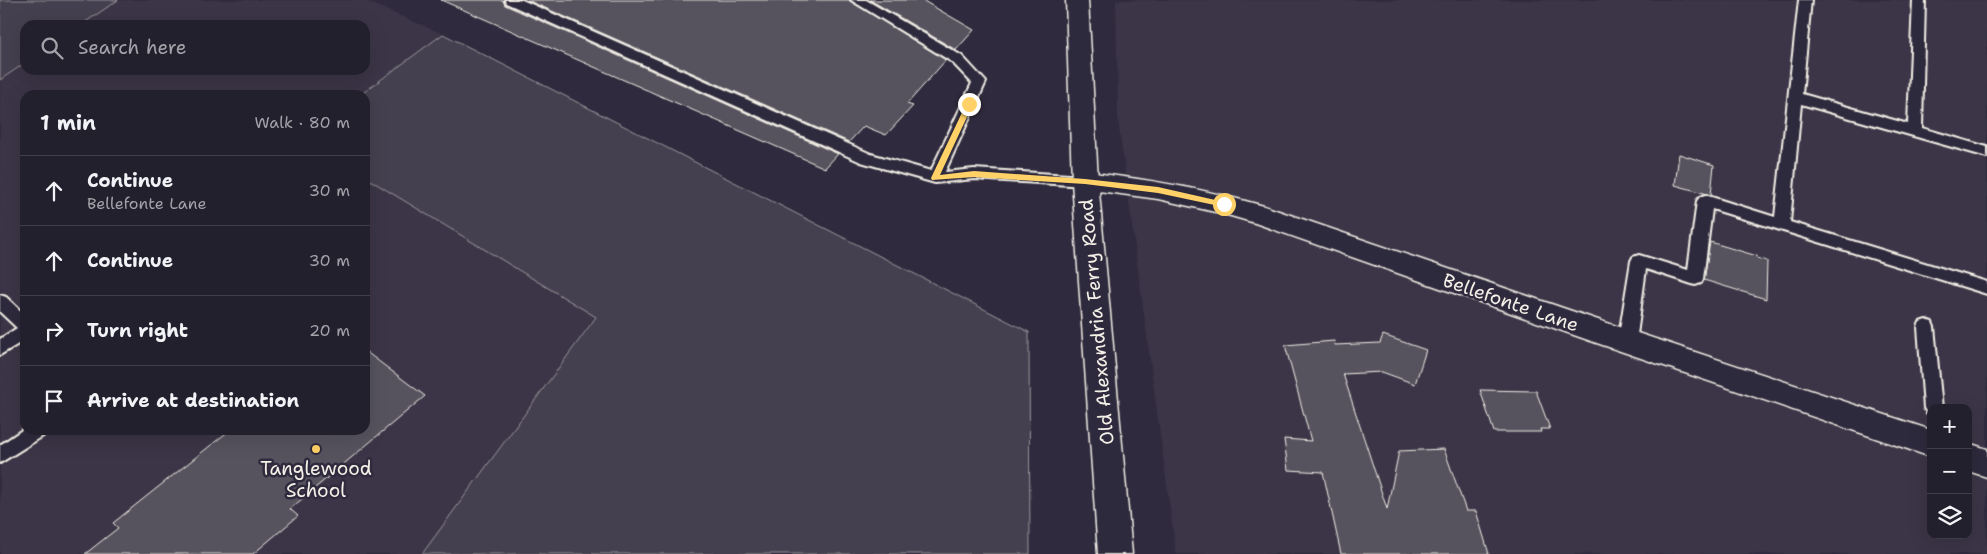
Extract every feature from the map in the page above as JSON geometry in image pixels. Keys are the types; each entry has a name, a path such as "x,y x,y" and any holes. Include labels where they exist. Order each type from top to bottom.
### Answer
{"street":[{"name":"Old Alexandria Ferry Road","path":"1077,0 1085,181 1115,554"},
{"name":"Bellefonte Lane","path":"1085,181 1158,190 1224,204 1264,216 1627,342 1927,443"},
{"path":"1972,458 1987,463"}],"lane":[{"path":"511,0 866,158 935,178 974,174 1085,181"},
{"path":"857,0 957,59 979,82 935,178"},
{"path":"1782,225 1806,0"},
{"path":"1915,131 1919,0"},
{"path":"1795,97 1987,152"},
{"path":"1627,342 1639,261 1695,279 1705,201 1987,288"},
{"path":"0,302 20,320"},
{"path":"1926,327 1933,404"},
{"path":"0,348 20,334"},
{"path":"0,455 29,435"}],"shaded area":[{"path":"0,0 118,0 88,20 20,20 20,66 0,80"},
{"path":"86,0 363,0 443,34 367,90 20,90 20,435 370,435 370,180 596,316 422,554 0,554 0,61 20,47 20,75 370,75 370,20 58,20"},
{"path":"1116,0 1987,0 1987,554 1176,554 1118,120"},
{"path":"443,34 1029,332 1030,554 422,554 596,317 370,180 370,90 367,90"}],"building":[{"path":"441,0 503,0 505,5 838,154 825,168"},
{"path":"527,0 849,0 946,60 907,104 913,106 886,135 864,126 849,142"},
{"path":"870,0 922,0 974,30 956,50"},
{"path":"1679,154 1714,165 1711,195 1675,185"},
{"path":"1710,242 1757,256 1757,258 1767,261 1766,299 1704,280"},
{"path":"1383,335 1426,350 1415,384 1382,372 1343,374 1387,509 1399,451 1444,449 1466,511 1476,511 1489,554 1341,554 1323,472 1288,470 1284,439 1311,441 1285,345 1334,341 1335,345 1380,343"},
{"name":"Tanglewood School","path":"370,355 425,396 290,509 298,516 253,554 85,554 118,528 113,523 224,435 370,435"},
{"path":"1480,390 1536,391 1550,429 1540,429 1541,432 1494,432"}],"place":[{"name":"Tanglewood School","path":"316,449"}],"route":[{"path":"969,104 935,178 974,174 1085,181 1158,190 1224,204"}]}
